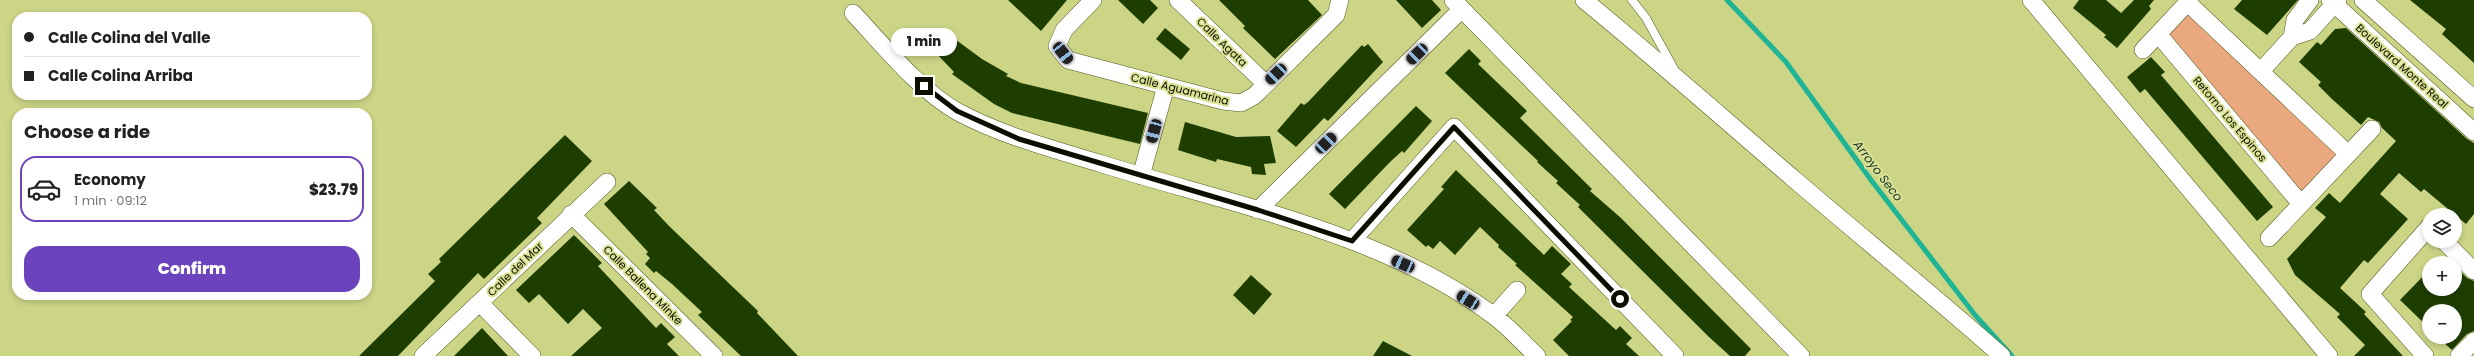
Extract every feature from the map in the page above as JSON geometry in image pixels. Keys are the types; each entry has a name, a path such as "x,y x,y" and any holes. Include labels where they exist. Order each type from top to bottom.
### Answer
{"street":[{"name":"Calle Aguamarina","path":"1093,0 1064,30 1057,46 1068,60 1223,101 1242,103 1254,96 1336,15 1340,1"},
{"name":"Calle Agata","path":"1178,0 1266,84"},
{"path":"1584,0 1678,78 2002,356"},
{"path":"2030,0 2329,356"},
{"path":"2292,37 2295,20 2310,0"},
{"name":"Boulevard Monte Real","path":"2363,0 2474,99"},
{"path":"2142,50 2189,1 2348,154"},
{"path":"2261,71 2292,37 2310,31 2335,2"},
{"name":"Boulevard Monte Real","path":"2335,2 2468,127"},
{"path":"1258,210 1458,5 1801,356"},
{"path":"853,13 912,77 957,111 1019,139 1258,210 1352,241 1429,275 1494,316 1537,356"},
{"name":"Retorno Los Espinos","path":"2158,34 2301,204"},
{"path":"1141,176 1166,86"},
{"path":"2468,127 2474,107"},
{"path":"1352,241 1454,127 1675,356"},
{"path":"2269,238 2372,128"},
{"name":"Calle del Mar","path":"423,356 480,303 571,214 607,182"},
{"name":"Calle Ballena Minke","path":"571,214 714,356"},
{"path":"2422,235 2370,294 2425,356"},
{"path":"2451,248 2474,271"},
{"path":"1494,316 1517,290"},
{"path":"480,303 532,356"},
{"path":"2459,356 2474,341"}],"lane":[{"path":"1632,0 1646,18 1678,78"}],"shaded area":[{"path":"2187,9 2340,154 2302,193 2164,33"}],"building":[{"path":"1008,0 1067,0 1041,31"},
{"path":"1118,0 1150,0 1158,8 1143,24"},
{"path":"1219,0 1308,0 1322,15 1275,59 1243,28 1245,26"},
{"path":"1396,0 1432,0 1441,10 1422,28"},
{"path":"2079,0 2106,0 2121,13 2134,0 2154,0 2149,6 2151,9 2117,48 2104,37 2106,35 2073,8"},
{"path":"2242,0 2298,0 2267,35 2234,9"},
{"path":"2410,0 2474,0 2474,63 2442,34 2446,29"},
{"path":"1165,28 1190,49 1181,60 1156,39"},
{"path":"2346,28 2467,139 2474,143 2474,214 2466,224 2462,221 2462,208 2447,208 2424,189 2421,192 2399,173 2380,194 2408,219 2368,263 2364,260 2340,288 2366,312 2364,314 2403,356 2354,356 2365,345 2337,317 2340,314 2295,275 2287,259 2326,217 2315,208 2329,193 2340,203 2396,141 2382,128 2379,122 2368,117 2361,125 2318,85 2321,82 2299,62 2317,42 2321,45 2335,29"},
{"path":"952,37 982,59 1008,74 1006,76 1021,83 1148,113 1140,144 1012,113 994,104 952,74 954,72 936,53"},
{"path":"1368,44 1383,62 1328,121 1324,118 1296,147 1277,131 1301,103 1304,105 1308,102 1362,45 1364,47"},
{"path":"1469,49 1481,61 1478,64 1527,111 1520,118 1592,189 1590,191 1621,218 1751,349 1745,356 1730,356 1709,337 1578,207 1580,205 1556,183 1558,181 1537,162 1538,161 1445,73"},
{"path":"2151,57 2165,72 2161,75 2273,207 2257,221 2145,89 2140,93 2127,77"},
{"path":"1416,106 1432,121 1404,153 1402,151 1390,162 1345,209 1329,194"},
{"path":"1185,122 1236,137 1270,136 1276,163 1264,164 1266,175 1252,174 1251,167 1217,159 1216,162 1178,150"},
{"path":"565,135 592,161 537,218 542,223 484,279 478,273 398,356 359,356 435,281 428,274 441,262 439,259"},
{"path":"1456,170 1544,255 1552,246 1571,264 1561,274 1572,284 1569,287 1616,330 1620,326 1632,338 1626,344 1639,356 1569,356 1553,340 1572,321 1570,320 1573,317 1515,265 1517,264 1498,247 1499,245 1480,227 1455,255 1440,241 1433,249 1428,245 1426,247 1407,230 1444,189 1441,187"},
{"path":"629,181 657,208 654,210 669,226 758,311 757,313 798,356 741,356 698,315 702,312 672,284 656,271 654,273 645,264 650,258 646,254 648,252 604,204"},
{"path":"574,235 602,263 598,266 656,328 661,323 675,337 667,344 679,356 571,356 602,328 583,309 568,324 539,294 529,303 516,290"},
{"path":"2462,273 2467,278 2474,281 2474,331 2467,334 2462,339 2462,304 2422,304 2422,321 2400,300 2422,277 2422,296 2462,296"},
{"path":"1251,275 1272,294 1254,315 1233,295"},
{"path":"482,328 508,356 454,356"},
{"path":"1383,341 1412,356 1373,356"},
{"path":"2445,344 2458,344 2452,350"}],"waterway":[{"name":"Arroyo Seco","path":"1727,0 1786,62 1871,180 1975,315 2012,356"}],"route":[{"path":"924,86 957,111 1019,139 1258,210 1352,241 1454,127 1620,299"}]}
